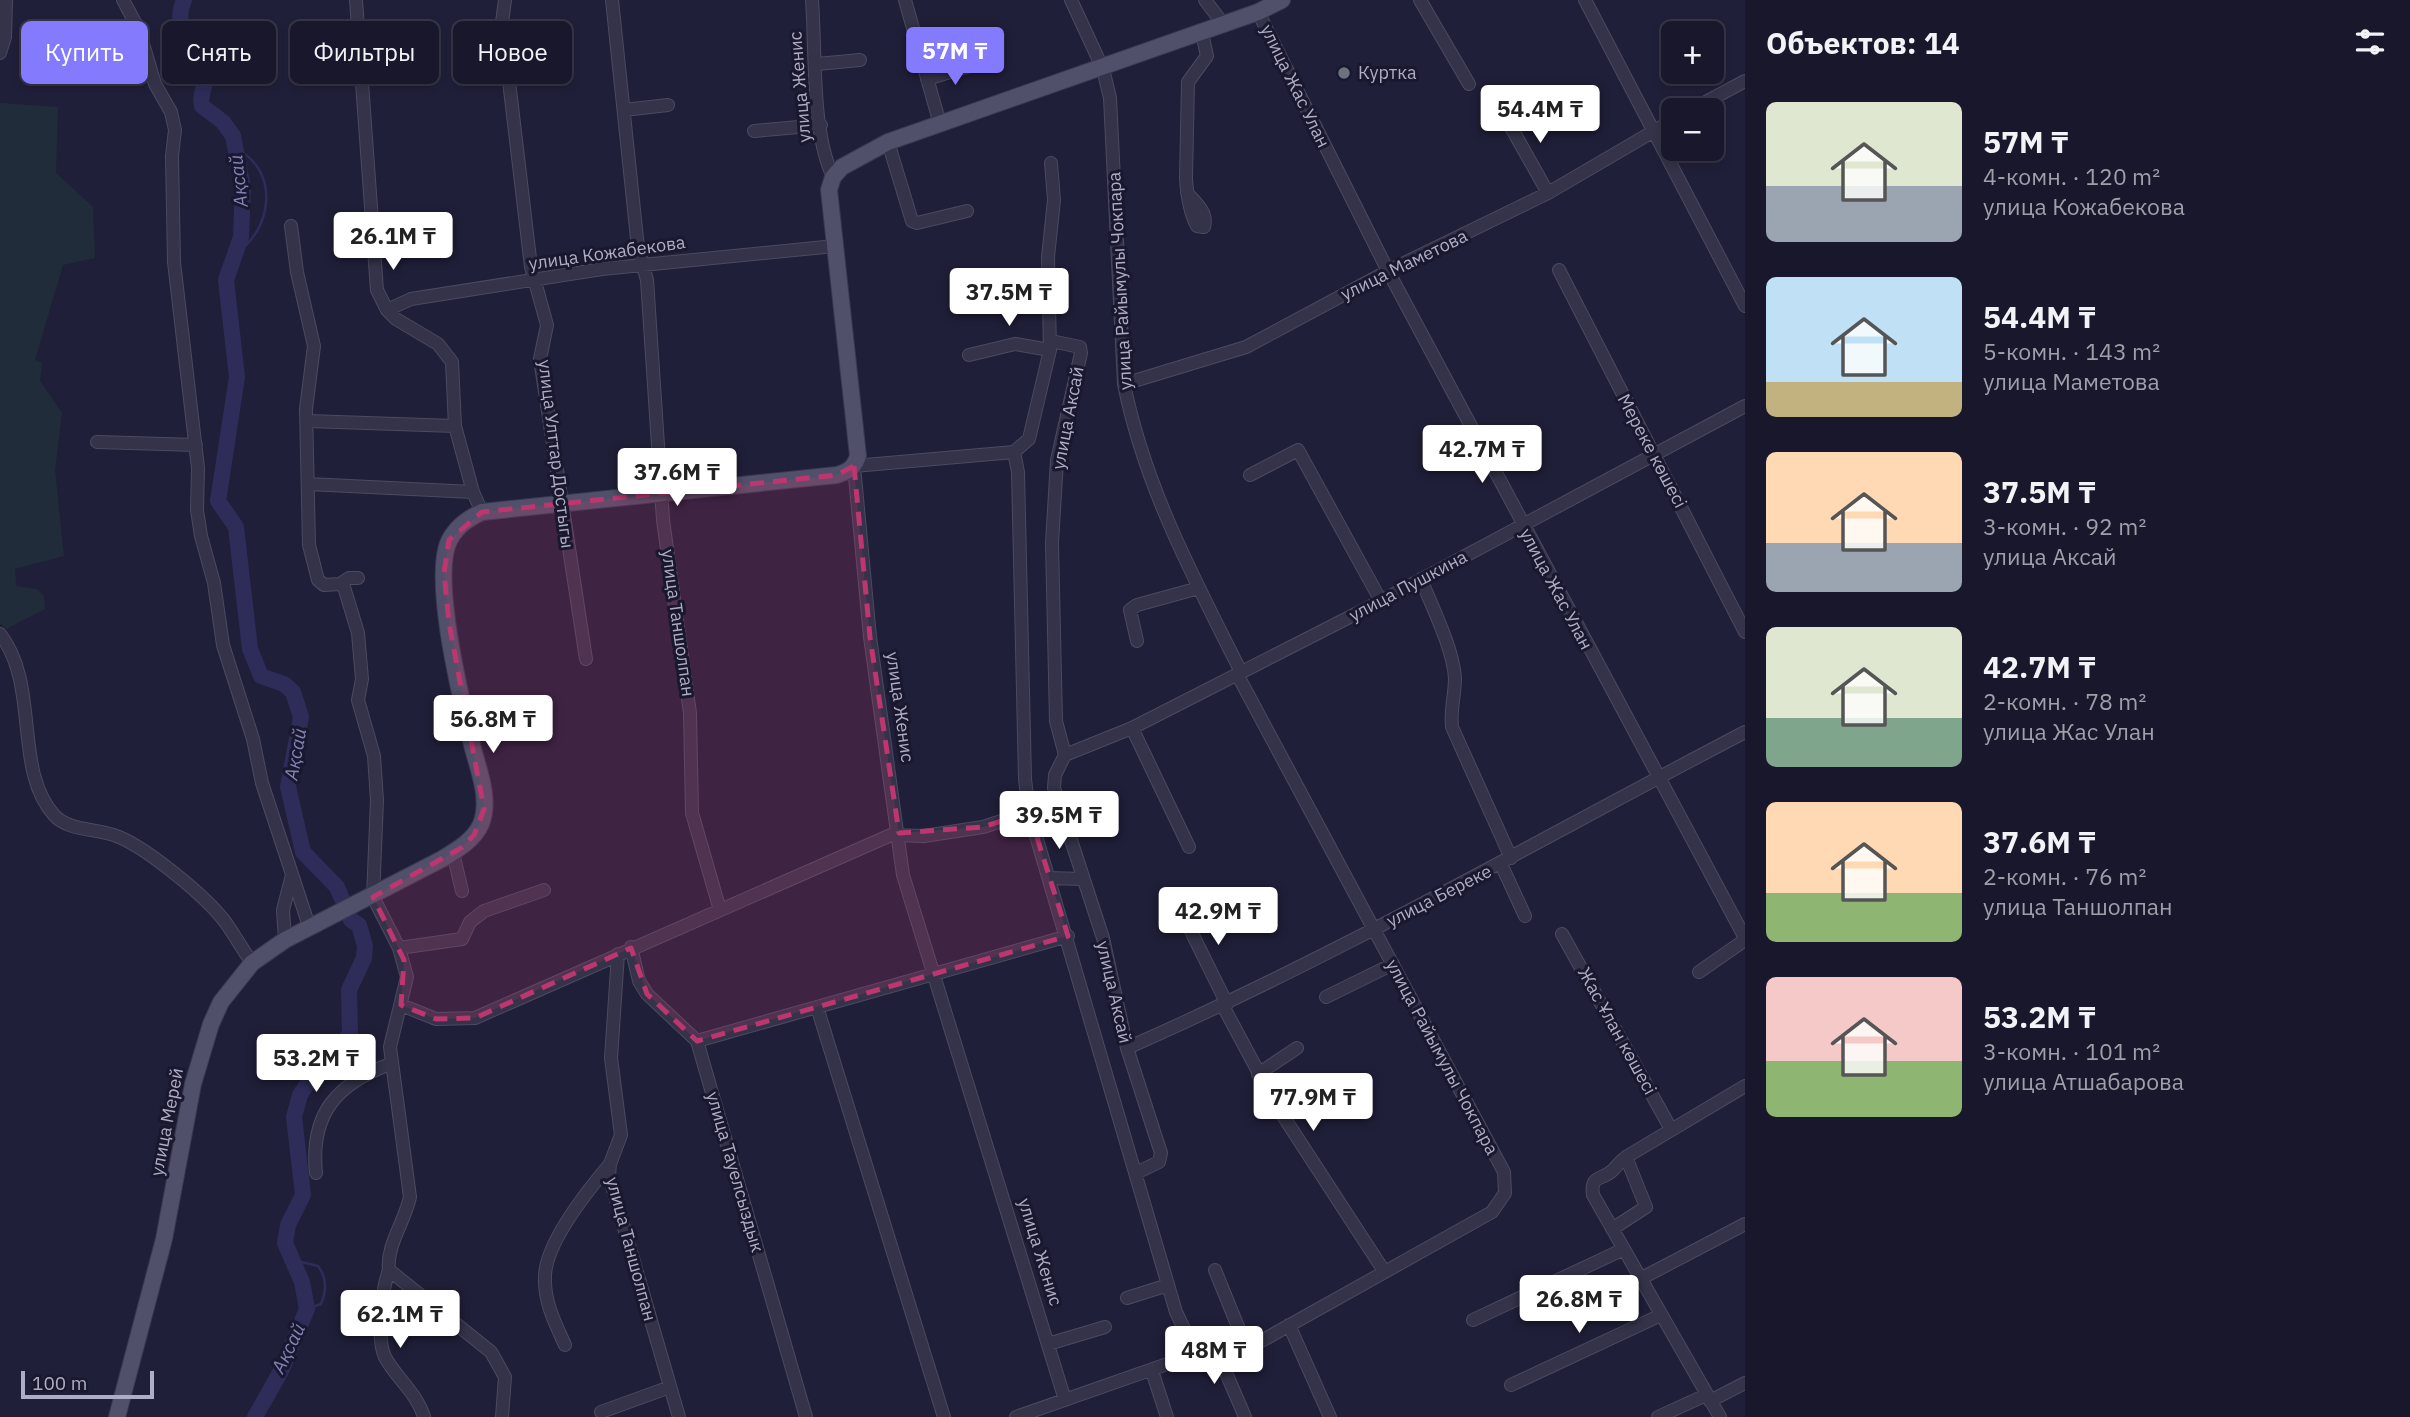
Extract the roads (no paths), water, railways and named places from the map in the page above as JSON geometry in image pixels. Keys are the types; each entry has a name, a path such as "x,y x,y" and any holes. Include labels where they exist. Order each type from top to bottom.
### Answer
{"main road":[{"path":"833,177 842,167 888,142 1103,69 1258,12 1282,0"},
{"name":"улица Женис","path":"833,177 830,190 835,246 858,456 854,466"},
{"path":"482,512 661,491 837,475 854,466"},
{"name":"улица Мерей","path":"117,1417 161,1251 202,1050 221,1002 252,963 285,940 373,897 453,853 474,835 481,823 484,794 455,663 449,623 445,556 449,540 459,527 482,512"}],"street":[{"path":"0,53 5,37 6,0"},
{"path":"123,0 139,30 155,84 171,112 175,130 172,156 174,262 196,445 197,510 214,583 223,645 309,926"},
{"path":"356,0 377,290 387,310 410,329 447,351 452,362 455,426 473,492 482,512"},
{"name":"улица Улттар Достыгы","path":"505,0 502,22 531,267 547,325 540,359 586,659"},
{"name":"улица Таншолпан","path":"612,0 638,248 647,280 661,491 690,713 692,813 720,910"},
{"name":"улица Женис","path":"813,0 816,87 826,163 833,177"},
{"path":"905,0 940,124"},
{"name":"улица Райымулы Чокпара","path":"1071,0 1103,69 1110,98 1124,384 1131,419 1158,504 1239,673 1507,1182 1502,1202 1492,1212 1384,1271"},
{"path":"1205,0 1224,25"},
{"path":"1420,0 1469,84"},
{"path":"1585,0 1745,306"},
{"name":"улица Жас Улан","path":"1258,12 1388,271 1745,939"},
{"path":"1187,193 1188,82 1207,55 1202,33"},
{"path":"817,64 860,60"},
{"path":"927,79 973,65"},
{"path":"1713,98 1745,81"},
{"path":"624,110 668,105"},
{"path":"1503,113 1548,192"},
{"path":"754,131 821,125"},
{"name":"улица Маметова","path":"1124,384 1246,347 1388,271 1548,192 1661,127"},
{"path":"888,142 912,221 917,223 967,211"},
{"path":"969,355 1014,344 1051,345 1048,257 1054,200 1051,163"},
{"path":"290,226 297,272 314,346 306,396 309,545 313,570 324,584 340,584 349,578 358,578"},
{"name":"улица Кожабекова","path":"387,310 411,299 536,281 643,266 835,246"},
{"name":"Мереке көшесі","path":"1559,270 1745,632"},
{"name":"улица Аксай","path":"1136,1173 1159,1162 1161,1153 1127,1048 1110,963 1054,788 1055,775 1065,755 1056,721 1052,543 1057,460 1081,352 1080,347 1051,345 1029,439 1014,452 1018,472 1025,779 1030,813 1168,1284 1183,1334 1196,1354"},
{"name":"улица Пушкина","path":"1065,755 1132,727 1381,601 1745,406"},
{"path":"308,421 455,426"},
{"path":"97,442 196,445"},
{"path":"1250,475 1298,450 1381,601"},
{"path":"854,466 1014,452"},
{"name":"улица Женис","path":"854,466 870,637 903,875 1065,1400"},
{"path":"308,484 473,492"},
{"path":"1421,579 1452,663 1455,679 1450,713 1452,727 1525,916"},
{"path":"340,584 347,593 358,633 362,678 358,700 374,756 377,800 373,897 399,948 407,977 392,1034 390,1064 410,1197 407,1214 391,1250 389,1270 383,1288 382,1346 384,1356 410,1391 424,1417"},
{"path":"1137,641 1130,610 1137,605 1199,588"},
{"path":"0,634 17,664 34,771 55,817 66,824 120,837 152,858 209,904 226,922 252,963"},
{"path":"1132,727 1189,847"},
{"name":"улица Береке","path":"1127,1048 1225,1005 1374,929 1745,732"},
{"path":"401,1005 436,1020 475,1018 521,1000 631,947 899,834 924,836 983,827 1030,813"},
{"path":"453,853 462,891"},
{"path":"285,940 283,910 292,875"},
{"path":"1050,878 1081,879"},
{"path":"399,948 462,939 470,922 484,911 544,890"},
{"path":"1016,1417 1196,1354 1247,1349 1384,1271 1258,1074 1178,905"},
{"name":"Жас Ұлан көшесі","path":"1562,934 1671,1129"},
{"path":"631,947 639,981 647,994 697,1041 1068,936"},
{"path":"1699,972 1745,939"},
{"name":"улица Таншолпан","path":"618,954 611,1058 621,1135 610,1164 610,1176 679,1417"},
{"path":"1326,997 1393,964"},
{"path":"817,1007 944,1417"},
{"name":"улица Тауелсыздык","path":"697,1041 806,1417"},
{"path":"1258,1074 1297,1048"},
{"path":"316,1173 316,1136 328,1104 342,1089 363,1074 390,1064"},
{"path":"1720,1417 1593,1195 1592,1185 1595,1178 1613,1171 1626,1157 1745,1086"},
{"path":"1612,1229 1646,1207 1626,1157"},
{"path":"565,1345 547,1303 546,1264 587,1191 610,1164"},
{"path":"1642,1278 1745,1224"},
{"path":"1473,1320 1624,1249"},
{"path":"389,1270 491,1352 505,1377 502,1417"},
{"path":"1215,1270 1247,1349"},
{"path":"1126,1298 1168,1284"},
{"path":"1511,1385 1661,1315"},
{"path":"1289,1325 1330,1417"},
{"path":"1048,1344 1105,1327"},
{"path":"1226,1351 1224,1368 1245,1417"},
{"path":"1153,1371 1167,1417"},
{"path":"1658,1417 1745,1383"},
{"path":"601,1412 670,1387"}],"waterway":[{"name":"Ақсай","path":"184,0 180,20 206,64 202,106 223,122 233,136 243,188 241,237 226,280 237,377 218,501 236,527 250,649 261,676 284,684 293,692 301,717 288,787 303,852 337,887 351,920 359,925 365,946 364,958 349,990 350,1034 311,1078 300,1095 294,1117 303,1195 288,1225 285,1243 302,1282 307,1309 282,1369 255,1417"},
{"path":"235,254 257,231 266,202 260,172 251,160 238,150"},
{"path":"293,1260 318,1266 324,1280 325,1289 321,1304 307,1309"}],"place":[{"name":"Куртка","path":"1344,73"}]}
